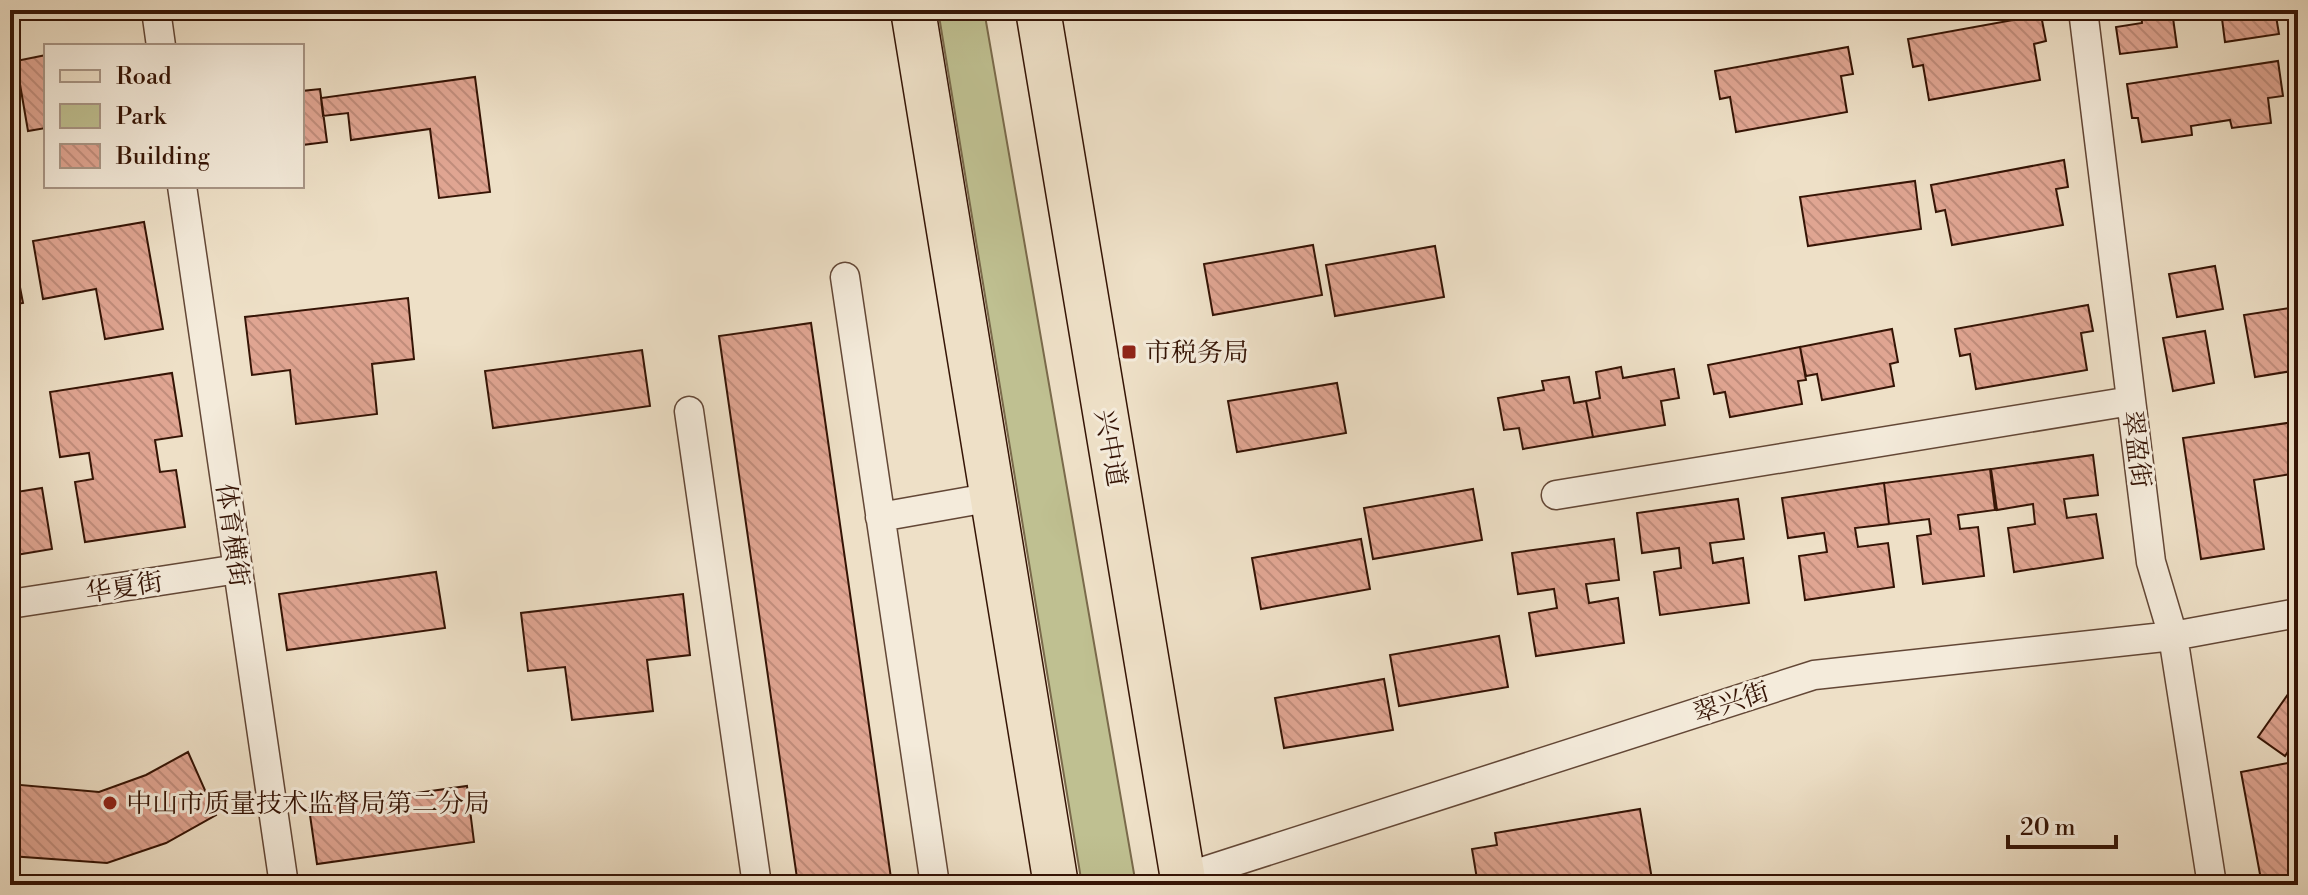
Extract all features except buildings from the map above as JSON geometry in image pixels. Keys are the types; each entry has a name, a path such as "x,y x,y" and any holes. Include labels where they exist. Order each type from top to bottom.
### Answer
{"main road":[{"path":"913,10 1056,885"},
{"name":"兴中道","path":"1038,10 1184,881"}],"street":[{"path":"156,10 161,44"},
{"name":"翠盈街","path":"2083,10 2151,562 2173,636 2212,885"},
{"name":"体育横街","path":"182,188 284,885"},
{"path":"845,277 935,885"},
{"path":"1556,495 2131,401"},
{"path":"689,411 757,885"},
{"path":"880,517 993,497"},
{"name":"华夏街","path":"10,604 238,569"},
{"name":"翠兴街","path":"1184,881 1814,675 2173,636 2298,613"}],"green space":[{"path":"938,10 984,10 1136,885 1082,885"}],"place":[{"name":"市税务局","path":"1129,352"},
{"name":"中山市质量技术监督局第二分局","path":"110,803"}]}
